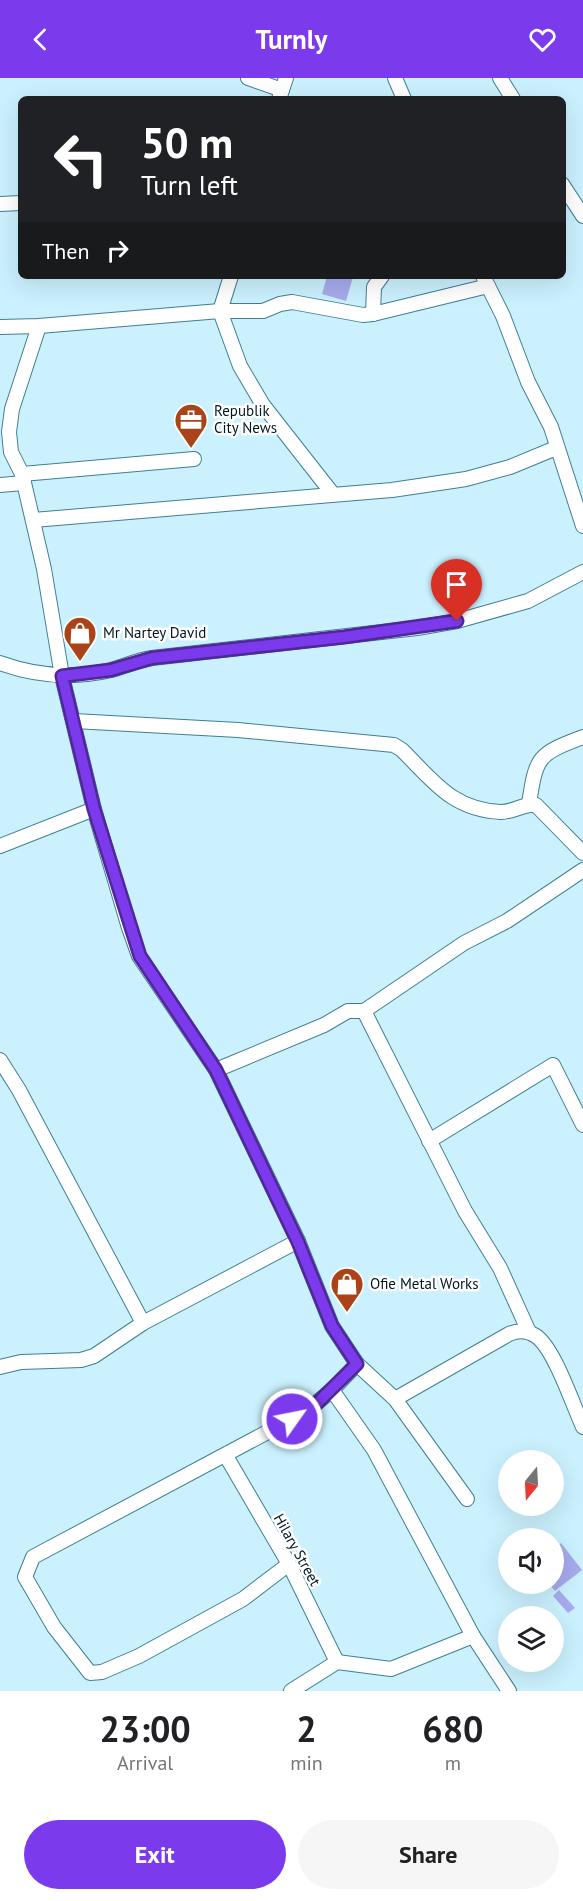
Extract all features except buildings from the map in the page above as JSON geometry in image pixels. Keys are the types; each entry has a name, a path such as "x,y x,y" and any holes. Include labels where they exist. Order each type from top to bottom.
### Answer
{"street":[{"path":"248,78 282,89"},
{"path":"396,78 403,96"},
{"path":"500,78 511,96"},
{"path":"566,190 583,216"},
{"path":"0,204 18,203"},
{"path":"230,279 220,311 240,366 251,386 332,493"},
{"path":"374,314 374,287 380,279"},
{"path":"0,327 39,326 220,311 263,311 292,302 363,315 374,314 485,281 503,316 528,382 551,427 583,526"},
{"path":"39,326 12,409 9,432 11,452 23,479 33,520 44,569 62,676 94,809 140,956 216,1070 298,1242 332,1326 357,1364 395,1399 467,1499"},
{"path":"33,520 332,493 392,490 466,479 510,467 556,448"},
{"path":"0,485 23,479 194,459"},
{"path":"0,663 38,675 62,676 111,670 152,658 354,636 457,621 528,601 583,573"},
{"path":"74,721 164,725 394,745 456,801 469,808 511,812 529,804 536,805 583,853"},
{"path":"529,804 533,773 541,756 555,747 583,737"},
{"path":"0,846 94,809"},
{"path":"216,1070 324,1025 348,1011 364,1011 464,943 507,921 583,870"},
{"path":"364,1011 465,1211 500,1268 529,1332"},
{"path":"0,1060 24,1098 143,1323"},
{"path":"429,1140 553,1065 583,1125"},
{"path":"0,1367 21,1362 81,1360 94,1356 143,1323 298,1242"},
{"path":"395,1399 519,1330 537,1336 548,1348 583,1427"},
{"path":"289,1564 243,1599 139,1656 102,1672 90,1673 54,1628 24,1577 33,1557 308,1412 357,1364"},
{"path":"333,1390 374,1450 472,1636 509,1691"},
{"name":"Hilary Street","path":"226,1456 289,1564 337,1662"},
{"path":"291,1691 337,1662 391,1669 472,1636"}],"place":[{"name":"Republik City News","path":"191,449"},
{"name":"Mr Nartey David","path":"80,662"},
{"name":"Ofie Metal Works","path":"347,1313"}],"route":[{"path":"292,1419 308,1412 357,1364 332,1326 298,1242 208,1054 155,981 140,956 129,928 94,809 62,676 111,670 152,658 344,637 457,621"}]}
